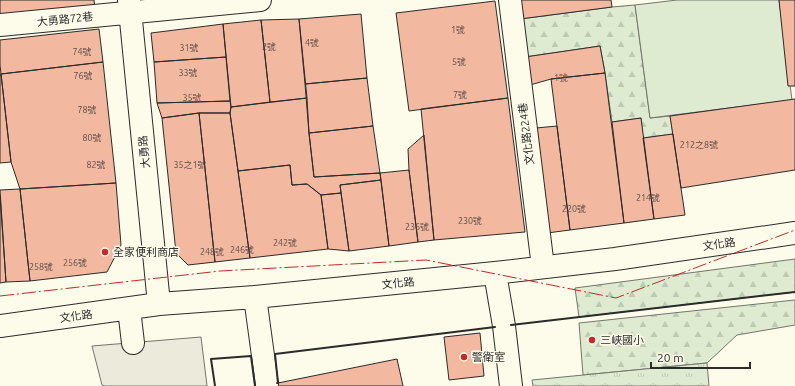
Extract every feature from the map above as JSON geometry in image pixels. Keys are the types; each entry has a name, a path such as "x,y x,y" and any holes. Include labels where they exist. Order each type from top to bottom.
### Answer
{"street":[{"name":"大勇路72巷","path":"0,25 129,6 260,0"},
{"name":"文化路224巷","path":"510,0 542,267"},
{"name":"大勇路","path":"129,6 159,304"},
{"name":"文化路","path":"0,326 159,304 256,297 495,274 615,259 795,233"},
{"path":"495,274 504,326 511,386"},
{"path":"256,297 267,385"},
{"path":"129,309 133,343"}],"green space":[{"path":"677,0 779,0 792,100 650,118 635,5"},
{"path":"635,5 650,118 670,116 673,134 643,138 641,118 612,122 600,46 525,57 520,19"},
{"path":"795,259 795,292 579,317 575,288"},
{"path":"795,300 795,325 737,335 707,363 583,375 579,323"},
{"path":"707,363 709,386 533,386 532,380"}],"shaded area":[{"path":"201,337 207,386 102,385 92,346"}],"building":[{"path":"0,0 94,0 95,8 0,18"},
{"path":"518,0 611,0 612,7 520,19"},
{"path":"779,0 795,0 795,86 788,86"},
{"path":"495,1 508,98 409,111 396,13"},
{"path":"361,14 367,78 305,84 299,19"},
{"path":"299,19 307,98 270,102 261,20"},
{"path":"261,20 270,102 231,107 223,24"},
{"path":"223,24 226,57 154,62 151,33"},
{"path":"99,29 103,62 1,74 0,40"},
{"path":"600,46 605,73 551,79 530,85 525,57"},
{"path":"226,57 230,101 157,103 154,62"},
{"path":"103,62 116,183 20,189 11,162 1,74"},
{"path":"605,73 624,223 570,230 551,79"},
{"path":"0,74 11,162 0,163"},
{"path":"367,78 373,126 309,133 305,84"},
{"path":"307,98 314,177 380,173 381,180 340,185 341,193 321,195 307,184 292,185 290,165 238,171 230,113 231,107"},
{"path":"508,98 525,232 434,240 421,109"},
{"path":"795,99 795,170 681,188 670,116"},
{"path":"230,101 230,113 199,113 162,118 157,103"},
{"path":"199,113 215,262 188,265 176,253 162,118"},
{"path":"199,113 230,113 250,258 215,262"},
{"path":"641,118 654,219 624,223 612,122"},
{"path":"373,126 380,173 314,177 309,133"},
{"path":"557,126 570,230 547,233 536,128"},
{"path":"673,134 685,215 654,219 643,138"},
{"path":"424,135 434,240 418,242 409,170 408,149"},
{"path":"290,165 292,185 307,184 321,195 328,249 250,258 238,171"},
{"path":"409,170 418,242 389,246 380,173"},
{"path":"381,180 389,246 349,251 340,185"},
{"path":"116,183 121,245 107,272 30,281 20,189"},
{"path":"20,189 30,281 6,282 0,190"},
{"path":"341,193 349,251 328,249 321,195"},
{"path":"0,196 6,282 0,283"},
{"name":"警衛室","path":"480,333 484,376 449,380 444,337"},
{"path":"397,359 403,386 263,386 278,383"}],"wall":[{"path":"511,325 795,292"},
{"path":"277,383 275,354 495,327"},
{"path":"215,386 211,359 251,356 255,386"}],"power":[{"path":"0,296 220,271 426,260 616,298 795,230"}],"place":[{"name":"全家便利商店","path":"105,252"},
{"name":"三峽國小","path":"592,340"},
{"name":"警衛室","path":"464,357"}]}
